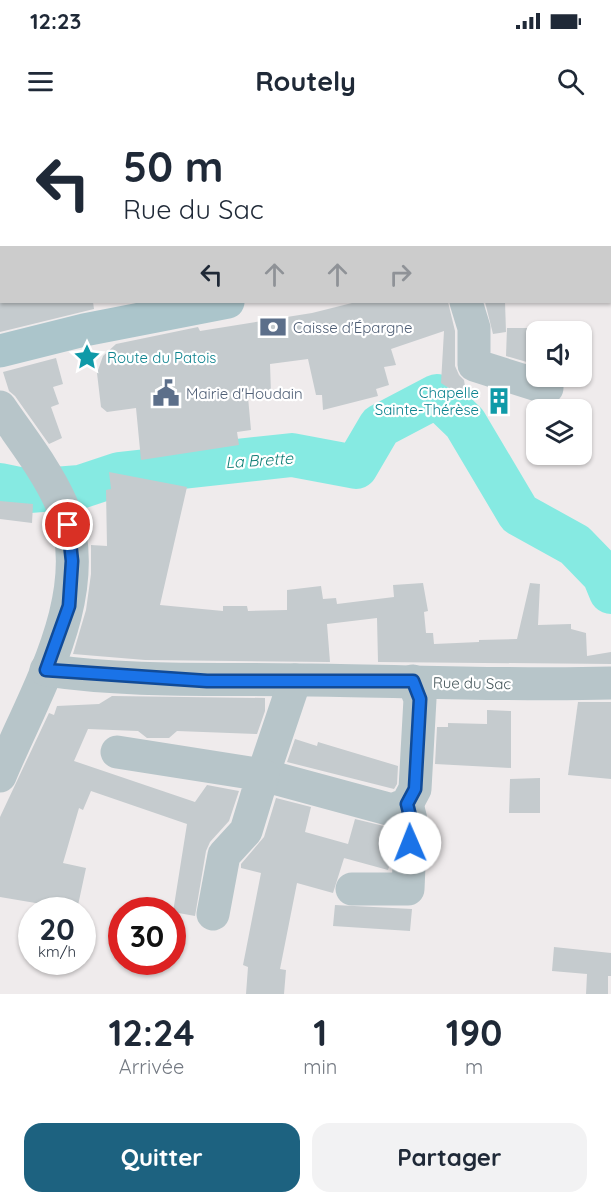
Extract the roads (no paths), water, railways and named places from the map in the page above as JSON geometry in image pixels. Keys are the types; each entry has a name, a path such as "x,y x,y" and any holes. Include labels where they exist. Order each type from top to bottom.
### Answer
{"main road":[{"path":"0,351 84,330 223,303"}],"street":[{"path":"466,303 474,328 474,365 547,388"},
{"path":"0,407 54,491 68,525 72,561 69,606 46,670 2,766"},
{"name":"Rue du Sac","path":"46,670 207,681 413,681 555,685 611,682"},
{"path":"213,914 224,855 246,831 295,680"},
{"path":"117,752 263,775 392,810 407,804 415,789 420,699 413,681"},
{"path":"352,889 408,890 411,820 407,804"}],"waterway":[{"name":"La Brette","path":"0,485 29,491 80,487 119,474 292,455 356,467 380,426 437,396 465,423 519,514 575,545 604,575 611,592"}],"place":[{"name":"Caisse d'Épargne","path":"273,327"},
{"name":"Route du Patois","path":"87,357"},
{"name":"Mairie d'Houdain","path":"166,393"},
{"name":"Chapelle Sainte-Thérèse","path":"499,401"}]}
